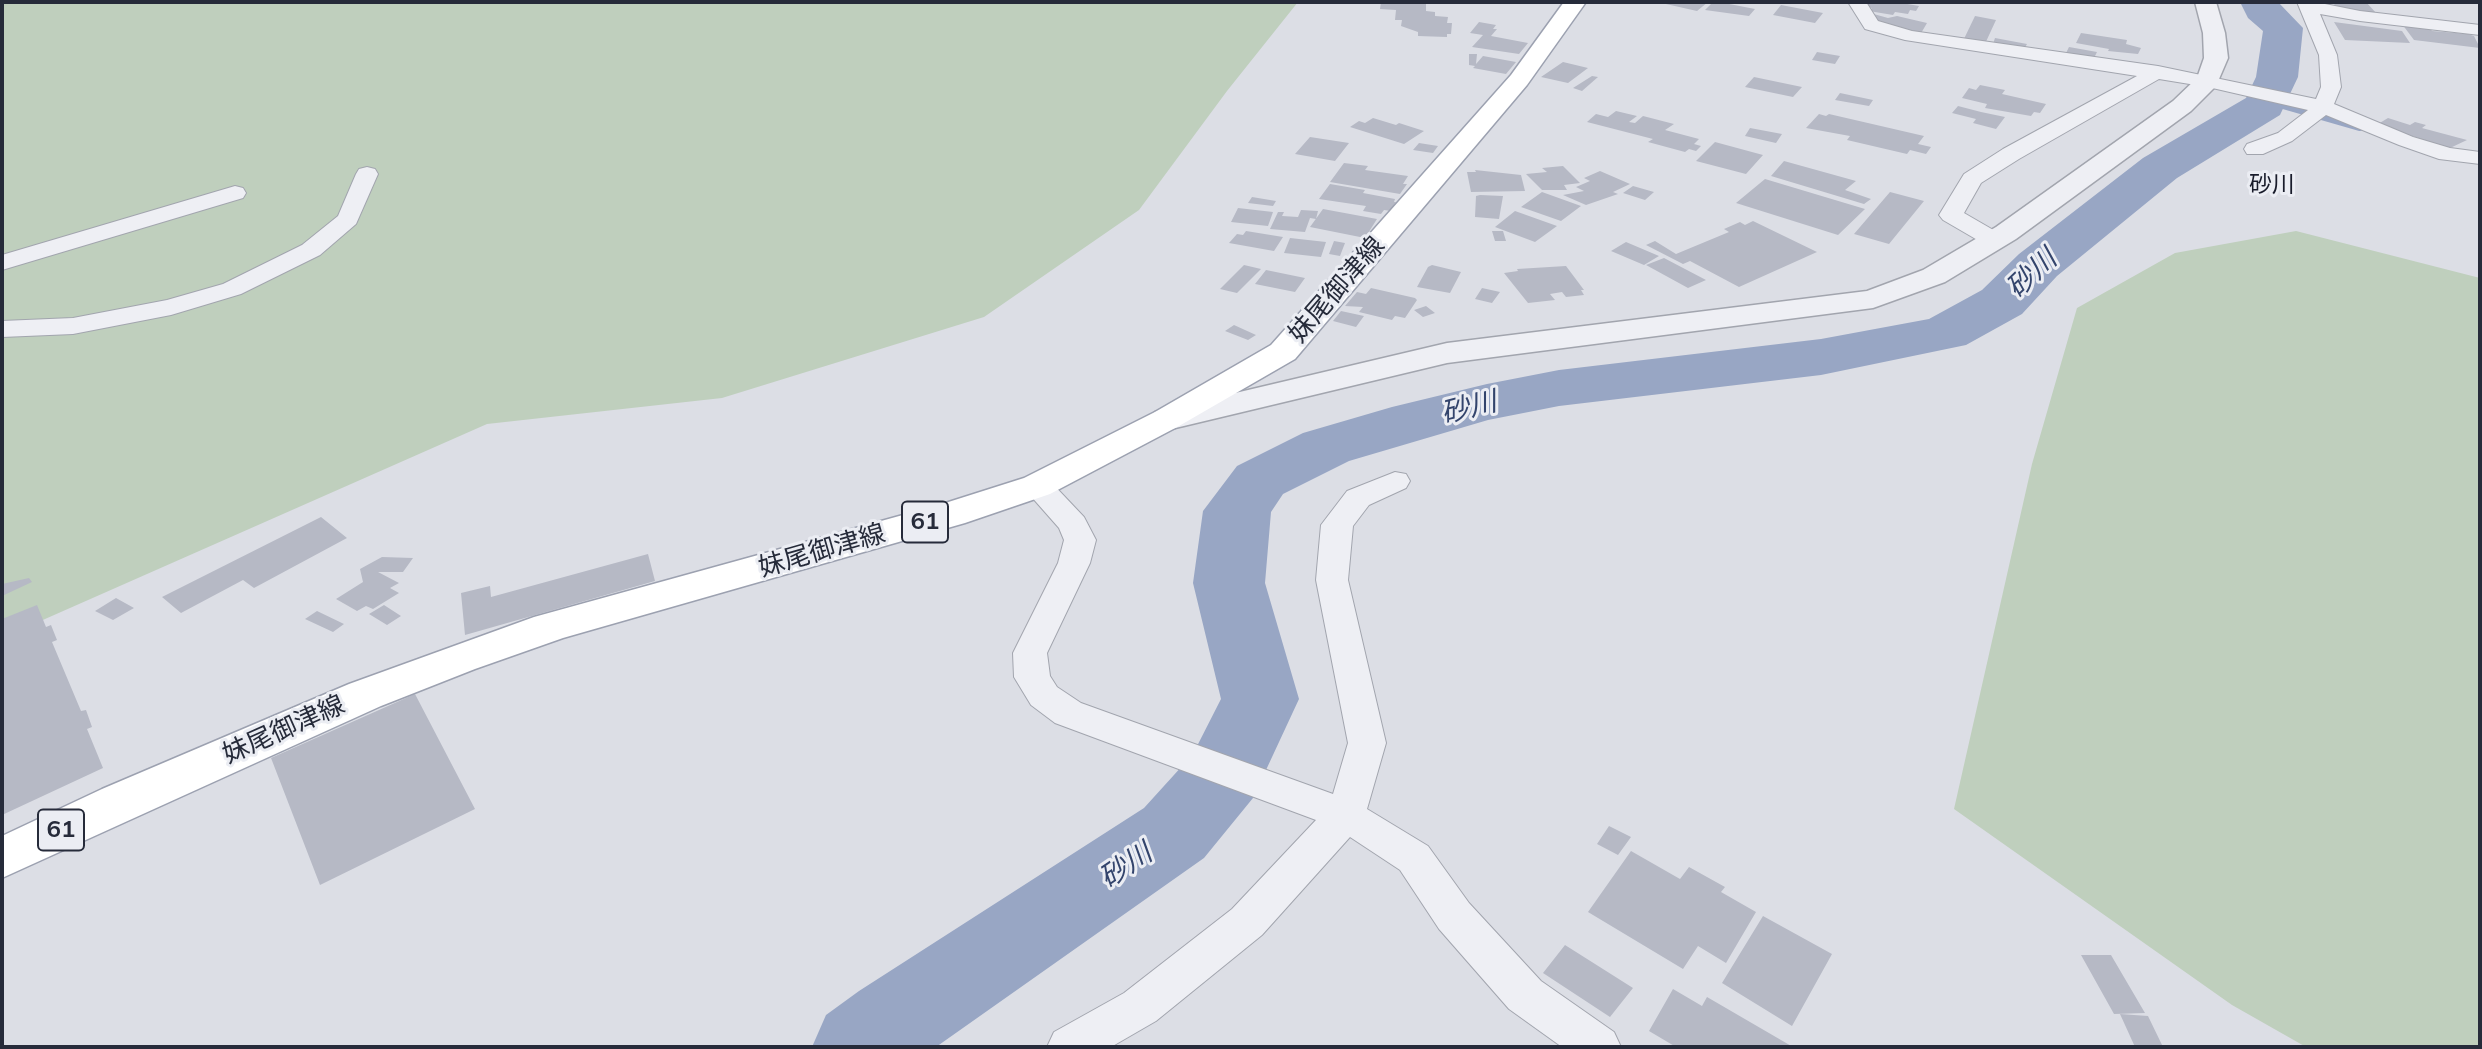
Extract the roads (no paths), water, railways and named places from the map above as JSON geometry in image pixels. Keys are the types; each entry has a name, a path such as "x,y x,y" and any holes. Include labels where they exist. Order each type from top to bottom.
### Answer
{"main road":[{"name":"妹尾御津線","path":"2,858 144,791 365,695 460,658 549,627 952,514 1037,486 1167,419 1283,352 1519,80 1575,2"}],"street":[{"path":"1857,2 1871,26 1911,36 2217,83 2317,110 2447,154 2480,159"},
{"path":"2206,2 2214,33 2217,83"},
{"path":"2307,4 2360,16 2480,30"},
{"path":"2255,149 2285,137 2317,110 2331,87 2328,55 2307,4"},
{"path":"1994,240 1951,215 1972,179 2011,154 2158,72"},
{"path":"1167,419 1447,353 1873,299 1934,276 1994,240 2217,83"},
{"path":"2,329 73,326 172,307 232,289 311,250 348,219 367,174"},
{"path":"2,263 235,192"},
{"path":"1070,1047 1140,1007 1247,922 1332,811 1367,743 1332,580 1337,525 1358,498 1395,481"},
{"path":"1037,486 1073,524 1080,540 1074,563 1030,653 1032,677 1044,696 1060,707 1110,729 1332,811 1414,858 1454,916 1525,995 1598,1047"}],"waterway":[{"name":"砂川","path":"861,1047 893,1022 1174,833 1224,775 1260,699 1229,583 1237,511 1260,480 1326,447 1414,420 1487,402 1559,388 1821,357 1946,333 2002,302 2038,265 2160,168 2264,106 2277,77 2283,28 2262,10 2259,2"},
{"path":"2266,101 2360,128"}],"district":[{"name":"砂川","path":"2272,185"}]}
